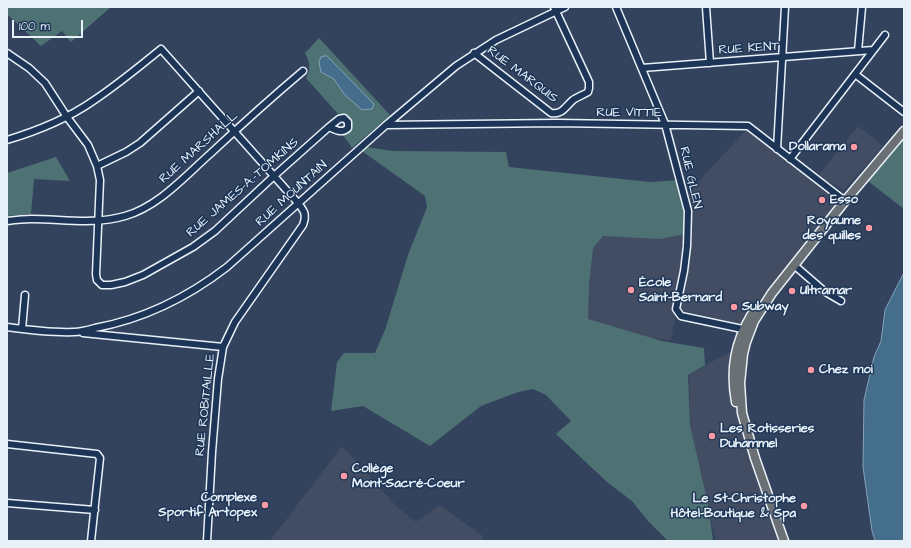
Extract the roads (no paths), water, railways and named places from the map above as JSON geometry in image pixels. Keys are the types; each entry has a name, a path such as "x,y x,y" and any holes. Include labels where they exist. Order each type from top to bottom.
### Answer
{"main road":[{"path":"784,541 751,448 742,413 736,401 734,385 736,350 747,330 752,314 772,293 845,201 904,131"}],"street":[{"name":"RUE MOUNTAIN","path":"7,327 48,332 75,332 111,325 147,314 185,296 208,282 228,267 386,125 456,66 496,40 554,9 565,7"},
{"name":"RUE GLEN","path":"616,7 666,124 688,211 687,246 684,271 676,310 681,316 747,330"},
{"path":"706,7 710,63"},
{"path":"777,149 785,7"},
{"path":"858,51 862,7"},
{"name":"RUE MARQUIS","path":"474,53 551,113 556,114 562,112 574,99 588,92 589,82 554,9"},
{"path":"790,159 885,35"},
{"path":"7,140 28,134 67,117 114,87 161,49 298,203"},
{"name":"RUE KENT","path":"642,68 874,50"},
{"path":"7,53 29,68 44,83 88,145 97,166 100,180 99,221"},
{"name":"RUE MARSHALL","path":"7,221 31,219 78,222 99,221 124,216 143,209 168,192 263,104 302,71"},
{"path":"855,74 904,112"},
{"path":"97,166 126,152 140,143 199,91"},
{"name":"RUE VITTIE","path":"386,125 557,123 748,126 845,201"},
{"name":"RUE JAMES-A.-TOMKINS","path":"99,221 96,274 97,280 102,285 111,285 125,282 143,275 193,247 215,231 274,176 329,128"},
{"name":"RUE ROBITAILLE","path":"207,541 217,386 223,347 235,322 303,225 306,218 298,203"},
{"path":"794,265 824,291 841,301"},
{"path":"22,329 25,295"},
{"path":"75,332 223,347"},
{"path":"7,444 97,454 100,458 92,541"},
{"path":"7,503 95,510"}],"place":[{"name":"Dollarama","path":"854,147"},
{"name":"Esso","path":"822,200"},
{"name":"Royaume des quilles","path":"869,228"},
{"name":"École Saint-Bernard","path":"631,290"},
{"name":"Ultramar","path":"792,291"},
{"name":"Subway","path":"734,307"},
{"name":"Chez moi","path":"811,370"},
{"name":"Les Rotisseries Duhammel","path":"712,436"},
{"name":"Collège Mont-Sacré-Coeur","path":"344,476"},
{"name":"Complexe Sportif Artopex","path":"265,505"},
{"name":"Le St-Christophe Hôtel-Boutique & Spa","path":"804,506"}]}
